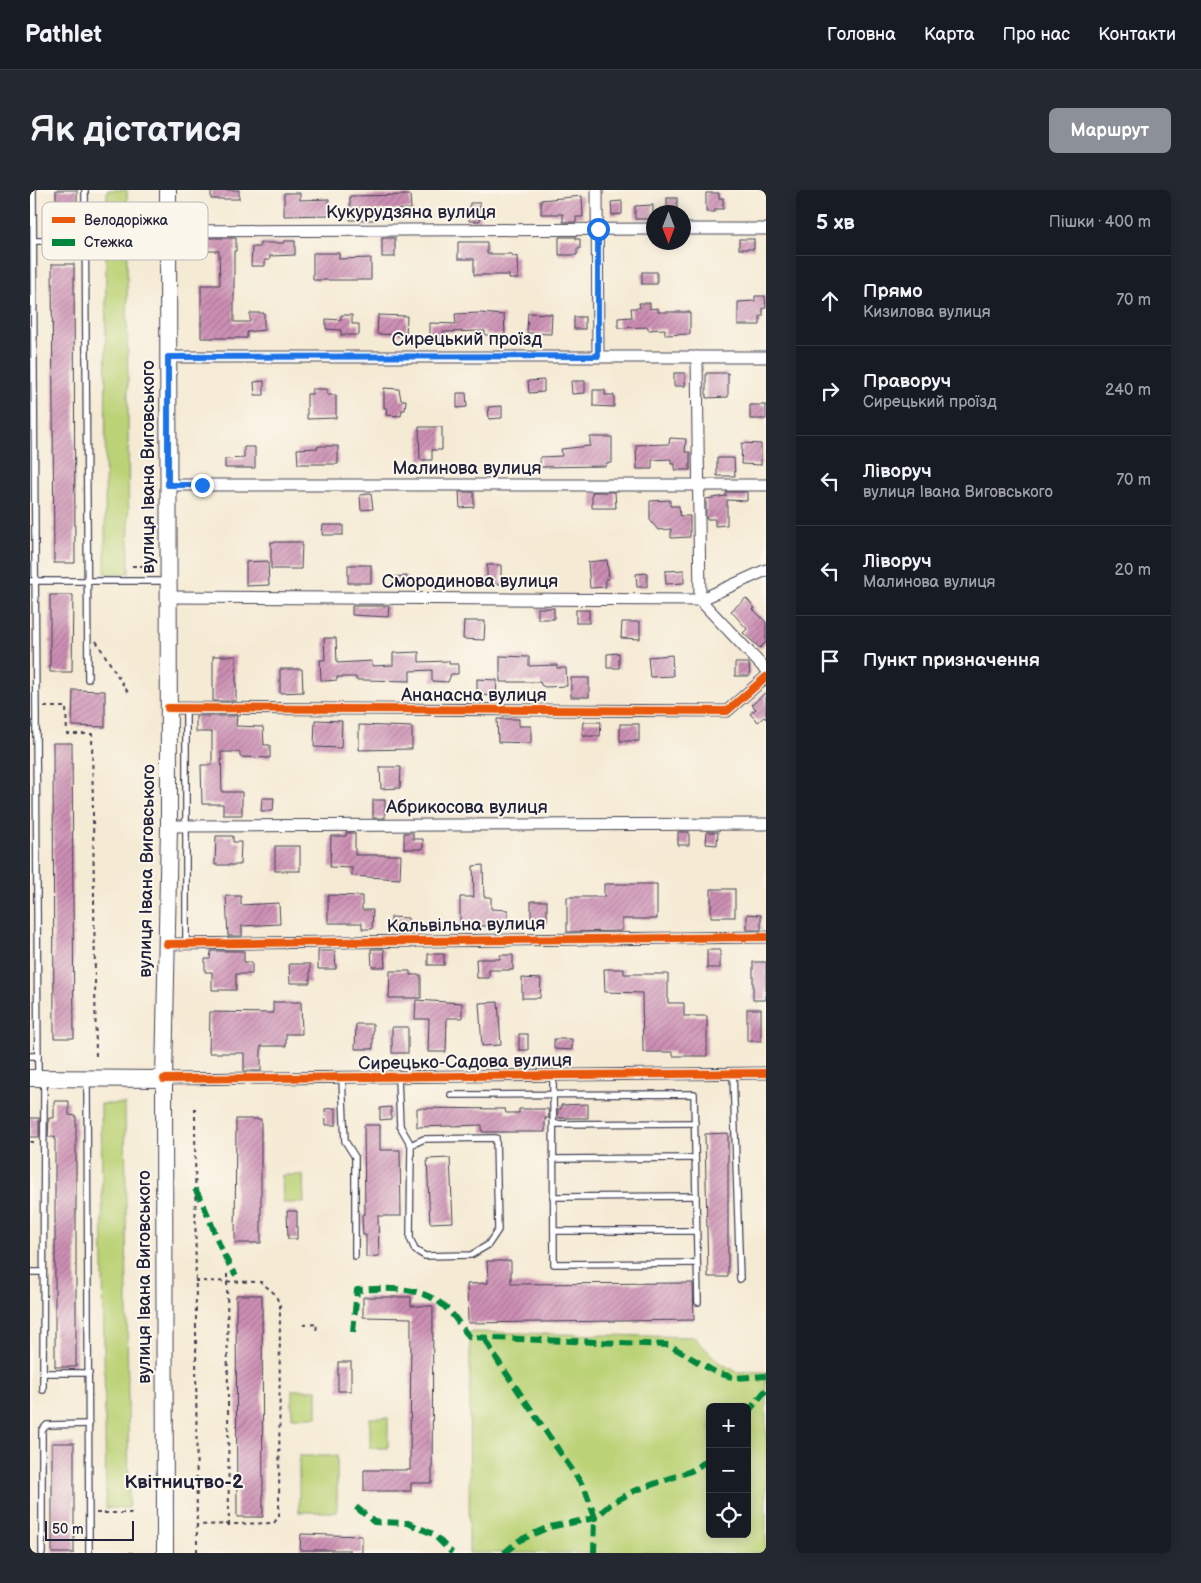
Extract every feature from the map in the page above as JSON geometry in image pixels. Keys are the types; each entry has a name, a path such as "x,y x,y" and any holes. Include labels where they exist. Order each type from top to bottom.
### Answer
{"main road":[{"name":"вулиця Івана Виговського","path":"165,1553 164,1079 168,826 168,260"},
{"path":"37,1078 164,1079"}],"street":[{"path":"598,190 598,356"},
{"name":"Кукурудзяна вулиця","path":"208,235 646,229"},
{"path":"691,229 766,229"},
{"name":"Сирецький проїзд","path":"168,357 766,357"},
{"path":"697,357 697,485 700,600 766,670"},
{"name":"Малинова вулиця","path":"168,485 766,485"},
{"name":"Смородинова вулиця","path":"168,582 700,600 766,570"},
{"name":"Ананасна вулиця","path":"168,708 728,711 766,677"},
{"name":"Абрикосова вулиця","path":"168,826 766,824"},
{"name":"Кальвільна вулиця","path":"167,944 766,937"},
{"name":"Сирецько-Садова вулиця","path":"164,1079 342,1079 766,1073"}],"lane":[{"path":"34,190 32,294 33,581 36,707 33,746 37,1078 43,1272 43,1390"},
{"path":"34,241 42,241"},
{"path":"85,260 88,679"},
{"path":"33,581 168,582"},
{"path":"186,708 186,944"},
{"path":"30,1056 38,1056"},
{"path":"733,1074 740,1279"},
{"path":"554,1076 554,1264 697,1263"},
{"path":"87,1078 90,1553"},
{"path":"398,1078 400,1126 410,1145 410,1238 415,1250 425,1256 471,1255 488,1245 498,1230 496,1138 424,1139 410,1145"},
{"path":"342,1079 345,1141 355,1157 355,1256"},
{"path":"451,1095 694,1094 698,1302"},
{"path":"554,1124 695,1123"},
{"path":"553,1159 695,1158"},
{"path":"554,1197 696,1196"},
{"path":"554,1231 696,1231"},
{"path":"30,1272 43,1272"},
{"path":"43,1374 89,1374"},
{"path":"42,1553 42,1430 47,1425 89,1424"}],"path":[{"path":"132,566 168,582"},
{"path":"87,627 128,694"},
{"path":"36,707 66,707 67,734 92,734 96,1060"},
{"path":"195,1108 197,1553"},
{"path":"227,1274 229,1530"},
{"path":"195,1281 261,1282 275,1294 280,1305 279,1516 274,1523 197,1525"},
{"path":"303,1325 317,1324 316,1332"},
{"path":"89,1513 134,1513"},
{"path":"90,1553 134,1552"}],"green space":[{"path":"107,190 127,190 127,202 107,202"},
{"path":"106,260 127,260 129,573 105,574"},
{"path":"101,1104 125,1104 129,1508 106,1508"},
{"path":"282,1175 303,1175 304,1203 283,1203"},
{"path":"470,1332 694,1337 720,1363 737,1372 766,1372 766,1553 469,1553"},
{"path":"292,1390 317,1390 317,1417 292,1417"},
{"path":"370,1418 388,1418 388,1448 370,1448"},
{"path":"299,1456 337,1456 337,1512 299,1512"}],"building":[{"path":"56,190 77,190 77,202 56,202"},
{"path":"211,190 239,190 239,199 211,199"},
{"path":"284,193 300,193 300,200 329,199 329,215 284,216"},
{"path":"706,193 719,193 719,198 723,198 723,209 715,209 715,212 706,212"},
{"path":"410,195 411,209 377,211 377,220 350,220 350,196"},
{"path":"582,196 583,217 576,217 576,222 563,222 563,214 541,214 541,200"},
{"path":"667,198 677,198 677,205 667,205"},
{"path":"622,201 622,214 612,215 611,202"},
{"path":"470,203 480,203 480,221 469,221"},
{"path":"646,205 646,219 635,219 635,206"},
{"path":"559,237 576,237 576,239 580,239 580,249 577,249 577,255 559,255"},
{"path":"208,238 236,238 236,251 234,251 234,322 250,322 250,313 264,313 264,330 247,332 247,338 201,338 201,285 220,285 219,251 208,251"},
{"path":"382,238 395,238 395,257 382,257"},
{"path":"739,239 754,239 754,249 739,249"},
{"path":"284,241 295,241 295,255 270,256 270,260 265,260 265,266 251,266 252,247 260,247 260,243 284,243"},
{"path":"458,242 487,242 487,254 512,254 513,257 517,256 518,279 509,279 509,275 474,275 474,259 458,259"},
{"path":"313,253 339,253 339,259 371,258 371,280 313,280"},
{"path":"52,264 74,264 75,563 54,563"},
{"path":"642,272 657,272 657,284 642,284"},
{"path":"755,296 765,296 766,308 763,308 763,316 760,316 760,325 738,325 738,302 755,301"},
{"path":"639,303 650,303 650,309 658,308 658,312 690,312 690,334 665,335 665,329 648,330 648,327 618,328 618,318 632,317 631,308 640,308"},
{"path":"480,313 504,315 505,335 485,335 485,331 443,332 443,340 430,339 430,323 456,324 455,314"},
{"path":"528,313 552,314 551,334 527,333"},
{"path":"341,315 352,315 352,324 359,324 359,335 341,335 341,330 326,329 326,319 341,320"},
{"path":"378,315 407,316 406,335 377,334"},
{"path":"574,317 585,317 585,329 574,329"},
{"path":"674,373 685,373 685,386 674,386"},
{"path":"706,373 728,373 728,397 706,398"},
{"path":"544,380 544,392 529,393 528,381"},
{"path":"264,381 264,395 255,395 254,382"},
{"path":"571,381 585,381 585,393 572,394"},
{"path":"384,388 399,389 401,400 406,400 405,410 402,410 401,416 386,415 387,408 384,408"},
{"path":"312,389 327,389 327,395 336,395 336,418 307,419 307,394 312,394"},
{"path":"593,390 605,390 605,395 614,395 614,407 593,406"},
{"path":"457,393 466,393 467,407 457,408"},
{"path":"750,405 766,405 766,419 750,419"},
{"path":"502,406 502,418 489,419 488,407"},
{"path":"419,427 442,427 442,450 432,450 432,460 420,460"},
{"path":"590,437 612,437 612,463 606,463 606,466 540,467 540,457 562,456 561,449 590,446"},
{"path":"670,438 686,439 685,452 690,452 690,470 675,470 675,464 671,464 671,459 652,460 652,469 637,469 636,445 669,444"},
{"path":"742,443 761,444 761,465 741,464"},
{"path":"318,446 338,446 338,464 298,464 297,449 318,448"},
{"path":"244,447 255,447 255,468 225,468 225,459 244,458"},
{"path":"717,458 734,458 735,476 717,476"},
{"path":"459,492 474,492 474,507 460,508"},
{"path":"592,492 615,492 616,508 592,508"},
{"path":"726,492 747,492 747,501 727,500 727,525 715,526 715,519 706,519 706,499 726,496"},
{"path":"371,494 373,509 361,510 360,495"},
{"path":"670,500 670,506 679,506 680,516 690,516 690,537 671,538 671,529 658,530 650,520 650,501"},
{"path":"323,525 343,525 343,535 322,535"},
{"path":"271,542 302,542 301,569 271,569"},
{"path":"607,560 609,579 605,579 606,587 590,588 588,562"},
{"path":"268,561 269,585 246,586 246,562"},
{"path":"348,565 371,565 371,583 348,583"},
{"path":"487,565 501,565 501,584 487,584"},
{"path":"684,570 684,583 666,584 665,571"},
{"path":"647,573 647,587 637,587 636,574"},
{"path":"407,576 407,586 393,586 392,577"},
{"path":"50,595 73,595 72,672 50,672"},
{"path":"746,598 755,608 753,609 766,622 766,642 760,648 743,633 747,629 731,611"},
{"path":"352,606 389,606 388,617 352,615"},
{"path":"538,608 554,608 554,619 538,619"},
{"path":"576,610 589,610 589,623 576,623"},
{"path":"464,621 485,621 484,640 463,639"},
{"path":"622,622 640,622 640,639 621,638"},
{"path":"324,638 336,638 337,663 372,661 372,666 393,665 393,653 419,652 419,662 449,661 449,664 458,664 458,674 451,674 448,682 432,681 432,670 410,671 410,681 356,680 356,677 337,677 337,680 321,680 320,660 325,660"},
{"path":"619,653 619,668 607,668 607,654"},
{"path":"672,655 673,676 650,677 648,657"},
{"path":"213,656 236,656 236,701 213,701"},
{"path":"500,656 529,657 529,666 557,665 557,668 566,668 567,686 545,687 540,682 500,682"},
{"path":"735,663 749,663 750,676 735,676"},
{"path":"280,669 302,669 303,692 280,693"},
{"path":"571,678 589,678 589,697 571,697"},
{"path":"477,679 497,680 496,696 477,695"},
{"path":"73,690 105,691 105,727 72,726"},
{"path":"766,692 766,719 764,717 758,722 750,714 756,709 752,705"},
{"path":"196,716 237,716 236,726 263,727 264,745 270,745 270,758 240,757 240,752 221,752 222,792 242,792 242,815 223,815 223,804 202,804 201,765 212,765 212,732 196,732"},
{"path":"497,719 519,719 519,726 531,726 531,743 498,742"},
{"path":"315,720 342,721 341,748 314,747"},
{"path":"583,722 601,722 600,736 582,736"},
{"path":"620,724 639,724 639,741 620,741"},
{"path":"359,725 412,727 412,749 359,750"},
{"path":"53,743 72,743 74,1038 54,1038"},
{"path":"380,767 401,767 400,788 381,789"},
{"path":"262,798 274,798 273,811 261,811"},
{"path":"373,800 385,800 385,818 373,818"},
{"path":"678,832 689,832 689,845 678,845"},
{"path":"707,832 718,832 717,845 706,844"},
{"path":"346,833 355,833 355,855 401,855 400,879 352,876 352,868 330,867 331,836 346,836"},
{"path":"404,833 413,833 413,839 423,839 423,849 404,849"},
{"path":"216,836 233,836 233,842 241,842 240,865 215,865"},
{"path":"275,846 300,846 300,871 275,871"},
{"path":"483,865 484,897 491,897 491,909 508,910 508,927 460,925 460,897 474,897 473,866"},
{"path":"604,884 657,884 657,919 622,919 622,931 567,932 567,897 604,897"},
{"path":"711,889 735,889 735,917 711,917"},
{"path":"328,895 362,896 362,910 373,910 372,929 362,929 362,923 328,923"},
{"path":"226,896 241,896 241,905 279,903 280,924 242,926 242,936 228,936"},
{"path":"531,901 547,901 547,921 531,922"},
{"path":"747,914 761,915 761,930 747,930"},
{"path":"391,917 408,918 408,930 391,930"},
{"path":"371,949 384,949 385,967 372,967"},
{"path":"707,950 720,950 720,968 707,968"},
{"path":"211,951 244,951 244,962 252,962 252,974 236,974 236,990 212,990 212,972 205,972 205,959 210,959"},
{"path":"318,951 335,951 336,969 318,969"},
{"path":"428,954 444,954 444,965 428,965"},
{"path":"500,955 513,955 513,970 489,970 489,978 477,978 476,959 500,959"},
{"path":"753,962 766,962 766,1000 753,1000"},
{"path":"289,964 310,964 310,983 290,983"},
{"path":"604,969 624,969 624,974 668,974 668,1003 684,1003 684,1016 707,1016 707,1056 673,1056 673,1052 643,1052 642,993 605,992"},
{"path":"390,971 410,971 410,975 421,975 421,998 389,998"},
{"path":"522,978 541,979 540,998 522,998"},
{"path":"416,1000 462,1003 462,1018 447,1018 446,1052 428,1052 429,1019 415,1019"},
{"path":"273,1002 301,1002 302,1034 286,1034 286,1046 261,1046 261,1071 244,1071 244,1053 209,1053 210,1012 273,1013"},
{"path":"498,1002 501,1045 482,1046 479,1003"},
{"path":"747,1009 761,1009 761,1041 747,1041"},
{"path":"356,1024 373,1024 373,1049 355,1049"},
{"path":"392,1027 408,1027 408,1053 392,1053"},
{"path":"519,1034 528,1034 528,1050 519,1050"},
{"path":"554,1039 572,1039 572,1050 554,1049"},
{"path":"54,1101 69,1101 69,1115 76,1116 76,1367 55,1367 55,1137 48,1137 49,1118 54,1118"},
{"path":"588,1104 588,1118 558,1118 558,1109 561,1109 561,1105"},
{"path":"391,1107 391,1119 380,1120 380,1108"},
{"path":"336,1108 336,1125 326,1125 325,1109"},
{"path":"417,1108 505,1109 506,1113 519,1113 519,1109 548,1109 549,1118 545,1118 545,1132 482,1132 482,1125 417,1127"},
{"path":"30,1118 39,1118 39,1137 30,1137"},
{"path":"236,1119 261,1119 261,1243 235,1243"},
{"path":"364,1125 380,1125 380,1150 400,1150 401,1216 378,1216 379,1256 366,1257 366,1235 363,1235 362,1215 365,1214"},
{"path":"728,1133 728,1277 708,1277 705,1134"},
{"path":"450,1158 453,1222 430,1223 427,1159"},
{"path":"287,1211 297,1211 297,1239 288,1239"},
{"path":"487,1261 511,1261 511,1284 693,1283 694,1320 468,1323 467,1284 488,1283"},
{"path":"236,1295 262,1295 263,1517 237,1517"},
{"path":"363,1297 411,1297 411,1306 433,1306 432,1483 411,1483 411,1491 364,1491 364,1470 410,1470 411,1318 363,1317"},
{"path":"338,1362 351,1362 351,1391 338,1391"},
{"path":"52,1443 74,1443 74,1553 52,1553"},
{"path":"301,1534 362,1536 362,1553 350,1553 350,1550 300,1550"}],"marked path":[{"path":"195,1189 224,1255 236,1275"},
{"path":"353,1332 357,1290 408,1290 431,1297 441,1304 451,1313 470,1337 669,1345 715,1372 735,1378 766,1376"},
{"path":"486,1340 498,1361 585,1489 595,1518 594,1553"},
{"path":"751,1408 766,1390"},
{"path":"504,1553 520,1540 549,1527 595,1518 612,1503 634,1491 691,1471 706,1462"},
{"path":"356,1507 374,1522 408,1523 433,1534 452,1553"}],"cycle path":[{"path":"168,708 727,711 766,677"},
{"path":"167,944 766,937"},
{"path":"164,1079 766,1073"}],"district":[{"name":"Квітництво-2","path":"184,1482"}],"route":[{"path":"202,485 168,485 168,357 598,356 598,229"}]}
